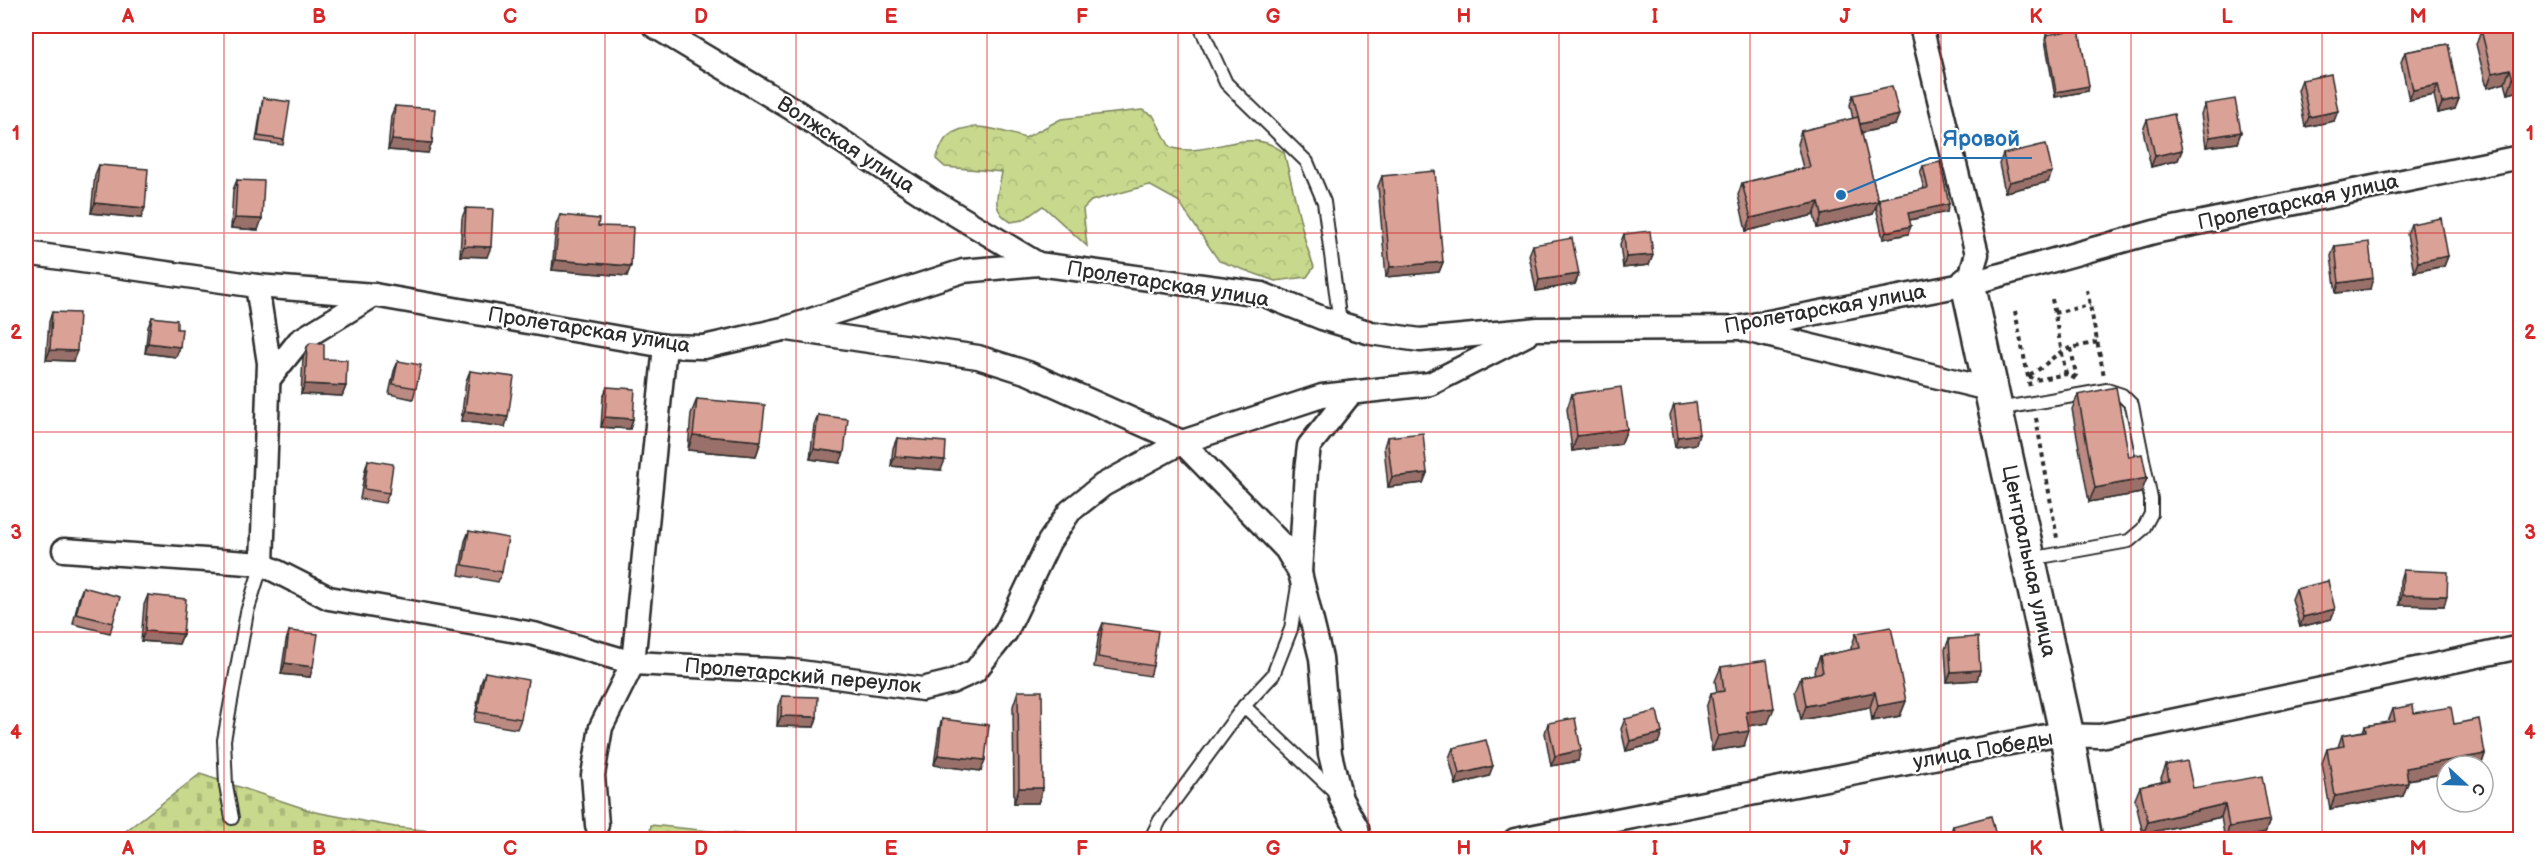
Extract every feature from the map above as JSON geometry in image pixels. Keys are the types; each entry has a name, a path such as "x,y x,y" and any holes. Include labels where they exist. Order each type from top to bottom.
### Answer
{"street":[{"name":"Волжская улица","path":"654,26 791,108 933,201 1038,264"},
{"path":"1921,26 1977,254 1968,284"},
{"name":"Пролетарская улица","path":"26,253 257,286 374,295 665,346 704,347 783,329 963,271 1038,264 1262,294 1371,333 1420,340 1538,329 1737,328 1968,284 2154,232 2520,157"},
{"name":"Центральная улица","path":"1968,284 1994,400 2044,556 2067,736 2085,840"},
{"path":"64,550 262,564 269,363 257,286"},
{"path":"268,380 299,341 374,295"},
{"path":"1737,328 1994,400"},
{"path":"783,329 978,357 1028,373 1182,442 1286,549 1300,573 1321,658 1330,754 1341,798 1363,836"},
{"name":"Пролетарский переулок","path":"262,564 329,598 534,634 633,663 793,671 922,689 951,682 975,671 1006,632 1049,542 1070,511 1103,486 1182,442 1322,396 1430,384 1538,329"},
{"path":"597,825 593,775 602,727 633,663 665,346"},
{"path":"1300,573 1309,446 1351,393"},
{"name":"улица Победы","path":"1515,840 2051,735 2100,736 2520,646"}],"lane":[{"path":"1200,26 1226,83 1307,162 1324,201 1340,323"},
{"path":"1994,400 2033,403 2107,390 2122,394 2132,405 2151,499 2151,514 2143,529 2128,541 2044,556"},
{"path":"232,818 226,785 224,740 247,612 262,564"},
{"path":"1150,840 1160,820 1244,706 1273,675 1291,628 1300,573"},
{"path":"1244,706 1341,798"}],"path":[{"path":"2087,290 2107,390"},
{"path":"2052,298 2068,383 2076,375 2071,348"},
{"path":"2054,313 2090,305"},
{"path":"2015,311 2033,403 2044,556"},
{"path":"2027,375 2037,372 2061,350 2098,342"},
{"path":"2027,375 2036,380 2066,374"},
{"path":"2073,378 2107,390"}],"green space":[{"path":"1142,110 1153,115 1170,147 1193,150 1251,141 1268,143 1284,152 1306,244 1314,267 1307,277 1275,281 1219,261 1178,201 1149,185 1091,201 1083,209 1087,246 1043,206 1023,220 1011,222 1004,217 997,206 1002,172 945,167 936,159 947,137 966,128 986,128 1025,138 1061,119"},
{"path":"200,774 315,812 395,827 505,839 114,840"},
{"path":"651,825 788,839 649,839"}],"building":[{"path":"2497,26 2520,26 2520,77 2513,79 2510,69 2492,73 2481,30"},
{"path":"2079,29 2089,86 2056,92 2046,35"},
{"path":"2448,44 2459,99 2442,103 2438,85 2413,90 2405,52"},
{"path":"2331,74 2338,111 2309,117 2302,80"},
{"path":"1892,86 1899,115 1860,124 1853,95"},
{"path":"263,98 290,102 284,140 258,136"},
{"path":"2235,99 2241,132 2210,137 2205,104"},
{"path":"395,106 435,109 432,143 392,140"},
{"path":"2174,114 2182,150 2155,156 2147,120"},
{"path":"1858,117 1878,201 1822,215 1819,202 1751,218 1742,183 1810,167 1801,131"},
{"path":"2046,144 2052,172 2009,182 2003,154"},
{"path":"1940,162 1949,204 1908,213 1911,226 1886,232 1879,199 1928,188 1923,166"},
{"path":"99,165 148,169 145,208 95,203"},
{"path":"1435,171 1443,262 1390,267 1382,176"},
{"path":"237,180 264,181 262,219 235,218"},
{"path":"466,208 493,209 491,247 464,246"},
{"path":"560,215 599,219 598,226 633,227 631,266 555,260"},
{"path":"2441,218 2448,256 2418,262 2411,224"},
{"path":"1650,231 1653,255 1626,257 1624,234"},
{"path":"1572,238 1579,274 1539,280 1533,245"},
{"path":"2369,242 2373,278 2339,283 2335,246"},
{"path":"52,312 79,313 77,351 50,350"},
{"path":"152,317 177,320 177,329 182,329 180,347 148,343"},
{"path":"310,343 324,344 324,359 347,360 346,386 305,384 307,347"},
{"path":"398,361 421,365 416,388 393,384"},
{"path":"470,371 514,377 508,417 465,411"},
{"path":"607,387 635,389 633,419 605,417"},
{"path":"1621,387 1627,429 1577,436 1572,394"},
{"path":"2116,387 2129,457 2142,454 2147,478 2095,488 2078,395"},
{"path":"697,399 765,405 761,441 693,435"},
{"path":"1695,402 1699,434 1678,437 1674,405"},
{"path":"818,415 848,419 844,453 814,449"},
{"path":"1423,433 1427,473 1392,477 1387,437"},
{"path":"897,438 946,442 945,460 895,456"},
{"path":"368,460 393,464 389,493 364,489"},
{"path":"469,531 508,538 502,572 463,565"},
{"path":"2403,570 2448,572 2447,596 2402,595"},
{"path":"2328,581 2335,609 2303,617 2296,589"},
{"path":"83,587 120,597 113,623 76,614"},
{"path":"148,595 186,599 183,634 145,631"},
{"path":"1103,623 1158,631 1153,666 1098,657"},
{"path":"1891,627 1906,701 1878,706 1875,692 1806,706 1801,677 1823,672 1820,656 1859,648 1856,633"},
{"path":"289,631 318,634 313,667 285,663"},
{"path":"1978,637 1980,670 1951,672 1949,639"},
{"path":"1767,660 1774,708 1746,712 1749,731 1718,736 1711,693 1724,691 1721,667"},
{"path":"485,672 528,680 521,719 477,712"},
{"path":"1018,691 1042,691 1043,788 1019,788"},
{"path":"782,696 818,697 817,717 781,716"},
{"path":"2413,705 2414,713 2451,707 2454,724 2479,719 2485,754 2435,754 2435,763 2406,768 2408,783 2335,796 2327,749 2344,746 2342,735 2366,731 2365,726 2395,721 2393,709"},
{"path":"1657,711 1662,733 1630,741 1625,719"},
{"path":"1575,718 1581,750 1555,756 1548,723"},
{"path":"942,719 989,725 985,760 938,755"},
{"path":"1486,740 1493,766 1459,774 1453,748"},
{"path":"2187,761 2193,788 2262,776 2270,820 2229,827 2225,804 2148,822 2140,787 2169,780 2166,765"},
{"path":"1991,816 1997,840 1956,840 1953,826"}],"place":[{"name":"Яровой","path":"1841,195"}]}
